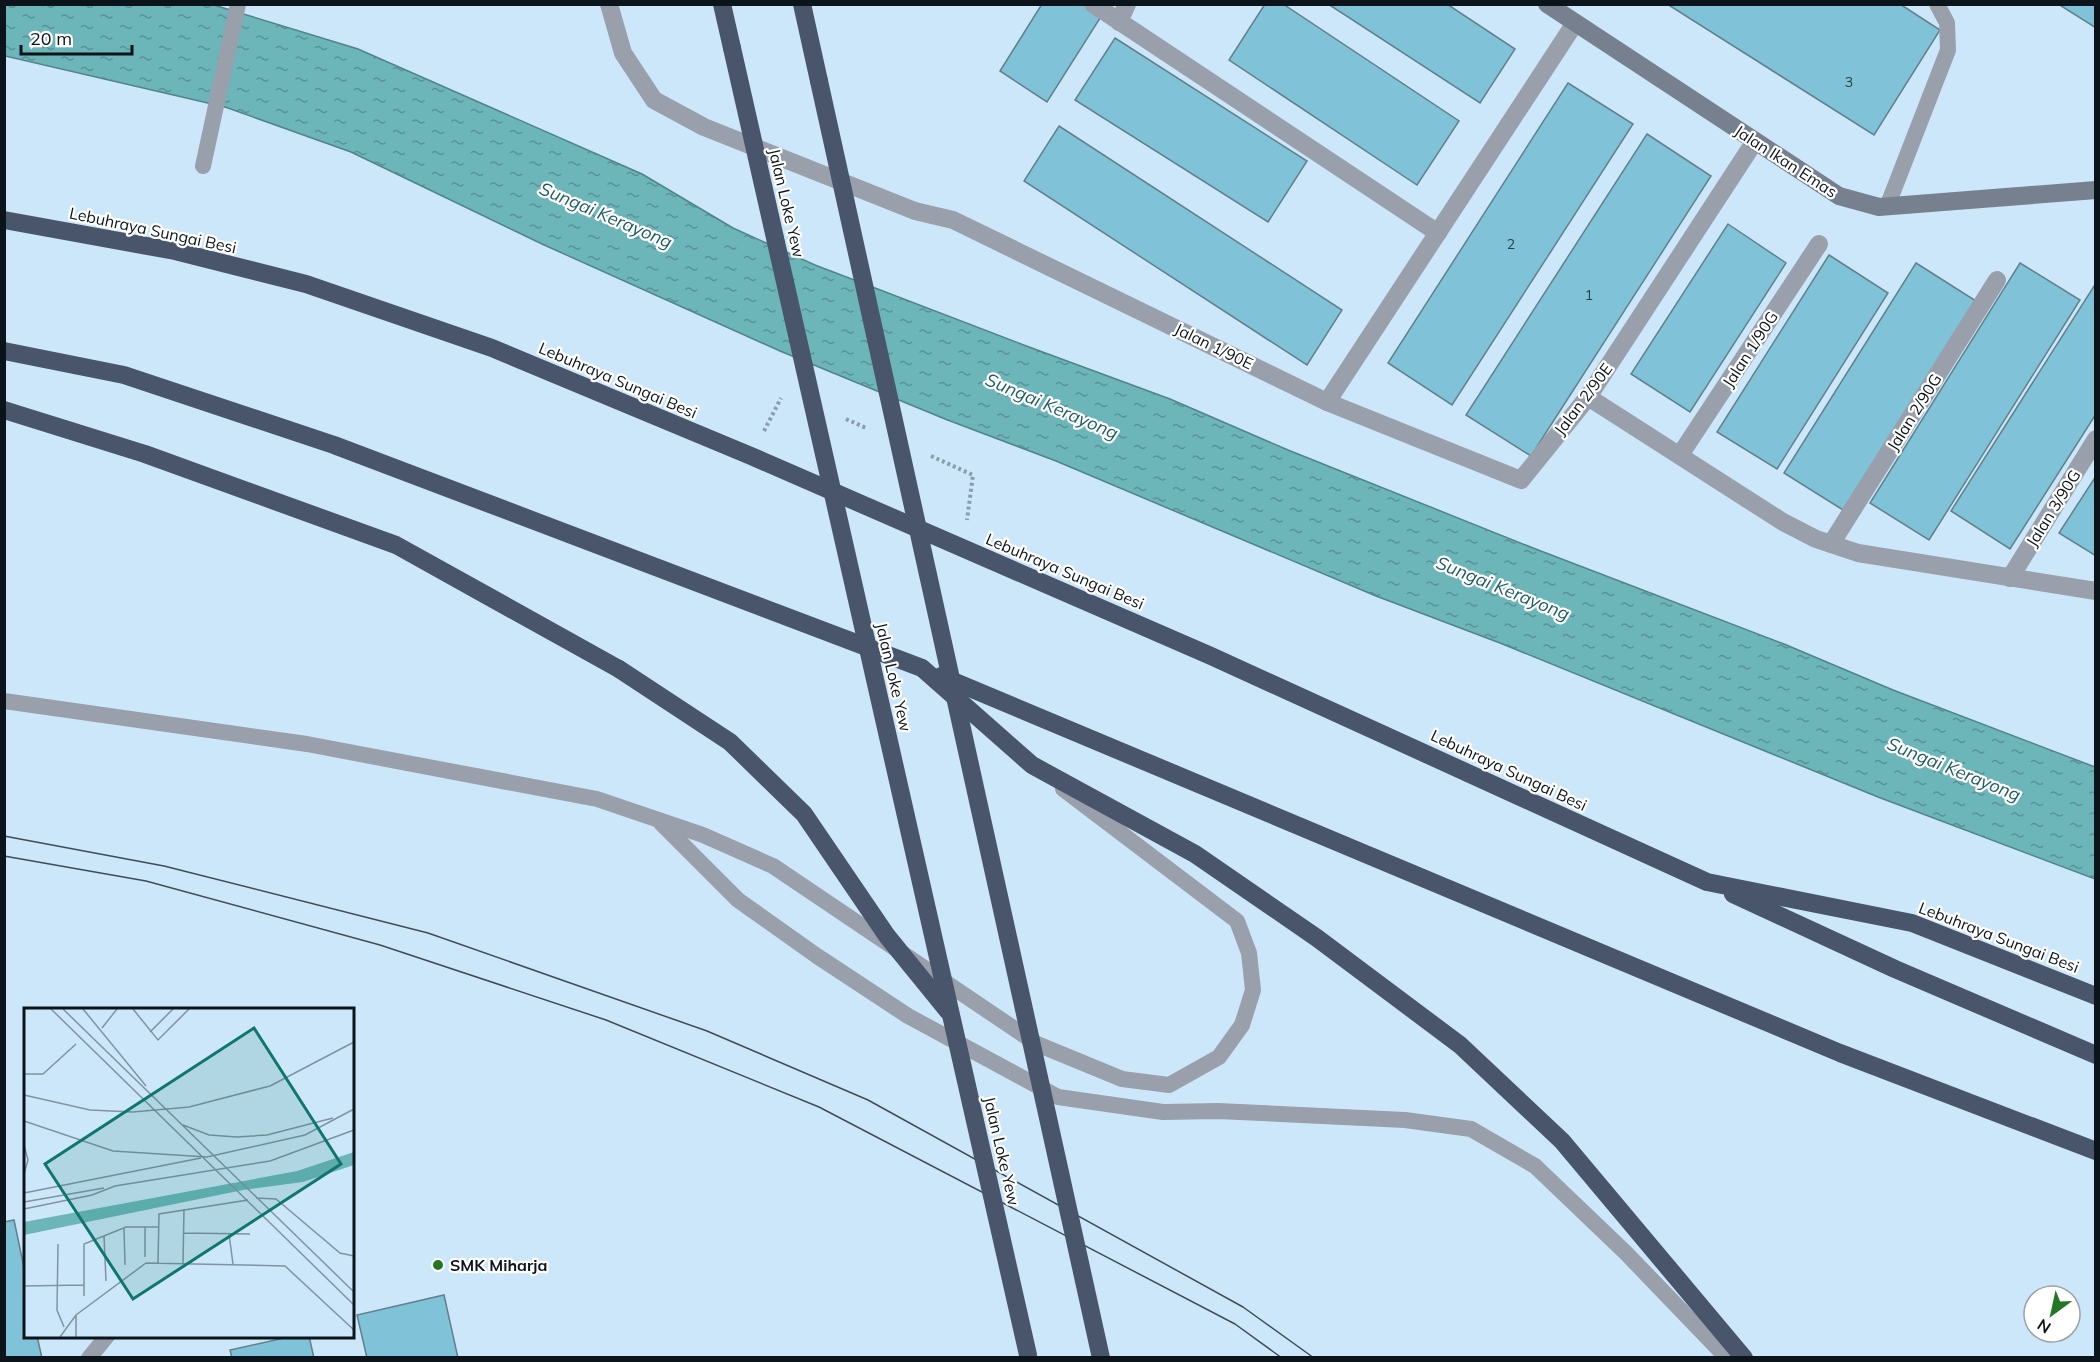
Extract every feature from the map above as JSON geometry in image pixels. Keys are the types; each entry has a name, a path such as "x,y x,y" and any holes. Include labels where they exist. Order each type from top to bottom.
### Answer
{"highway":[{"name":"Jalan Loke Yew","path":"722,4 1028,1357"},
{"path":"802,4 1101,1358"},
{"name":"Lebuhraya Sungai Besi","path":"4,220 175,251 295,282 492,348 751,456 1211,656 1707,882 1912,923 2096,996"},
{"path":"4,351 124,375 334,445 922,668 1829,1048 2096,1151"},
{"path":"4,410 145,454 396,545 619,669 730,742 804,814 887,936 951,1015"},
{"path":"922,668 1032,765 1195,854 1317,938 1460,1045 1562,1141 1744,1358"},
{"path":"1707,882 1895,969 2096,1055"}],"street":[{"name":"Jalan 1/90E","path":"609,4 623,52 654,100 704,127 915,211 953,220 1327,402"},
{"path":"1093,4 1438,233"},
{"path":"1119,22 1127,4"},
{"name":"Jalan Ikan Emas","path":"1547,4 1839,196 1887,207 2096,190"},
{"path":"1327,402 1575,23"},
{"name":"Jalan 2/90E","path":"1327,402 1521,480 1588,397 1755,141"},
{"name":"Jalan 1/90G","path":"1680,455 1819,244"},
{"name":"Jalan 2/90G","path":"1831,544 1996,280"},
{"path":"1588,397 1784,522 1816,539 1858,553 2096,591"},
{"name":"Jalan 3/90G","path":"2010,578 2096,439"}],"lane":[{"path":"203,166 238,4"},
{"path":"1887,207 1948,50 1947,23 1937,4"},
{"path":"4,701 307,744 597,799 703,836 773,866 1037,1044 1122,1079 1169,1085 1219,1057 1242,1025 1253,990 1249,953 1237,921 1032,765"},
{"path":"658,821 738,900 817,956 908,1016 1058,1097 1163,1112 1218,1111 1405,1120 1471,1129 1535,1166 1626,1253 1728,1358"},
{"path":"89,1358 106,1338"}],"water":[{"name":"Sungai Kerayong","path":"5,4 214,5 358,49 642,174 733,228 815,265 1170,399 1288,450 1533,548 2095,767 2095,879 1878,797 1500,643 1376,596 1056,461 945,419 780,351 542,244 351,152 225,107 5,56"}],"building":[{"path":"1042,4 1085,4 1102,15 1047,102 1000,71"},
{"path":"1265,4 1283,4 1459,121 1417,185 1229,60"},
{"path":"1328,4 1447,4 1515,49 1480,103"},
{"path":"1667,4 1900,4 1940,30 1874,135"},
{"path":"2058,4 2096,4 2096,28"},
{"path":"1115,38 1307,161 1268,222 1075,100"},
{"path":"1568,83 1633,124 1452,405 1388,363"},
{"path":"1059,126 1342,310 1307,365 1024,181"},
{"path":"1647,134 1711,176 1531,456 1466,415"},
{"path":"1728,224 1786,263 1690,412 1631,374"},
{"path":"1829,255 1888,293 1777,469 1717,432"},
{"path":"1916,263 1976,301 1843,510 1784,473"},
{"path":"2020,263 2080,300 1929,540 1870,503"},
{"path":"2096,283 2096,414 2010,549 1951,511"},
{"path":"2096,476 2096,556 2059,533"},
{"path":"14,1220 24,1268 24,1338 37,1338 42,1358 4,1358 4,1222"},
{"path":"444,1295 458,1358 367,1358 357,1315"},
{"path":"284,1338 309,1338 314,1358 232,1358 230,1350"}],"tram line":[{"path":"4,836 164,866 428,933 707,1031 868,1100 1243,1307 1314,1358"},
{"path":"4,856 146,881 380,945 606,1020 819,1107 1235,1324 1282,1358"}],"place":[{"name":"SMK Miharja","path":"438,1265"}]}
